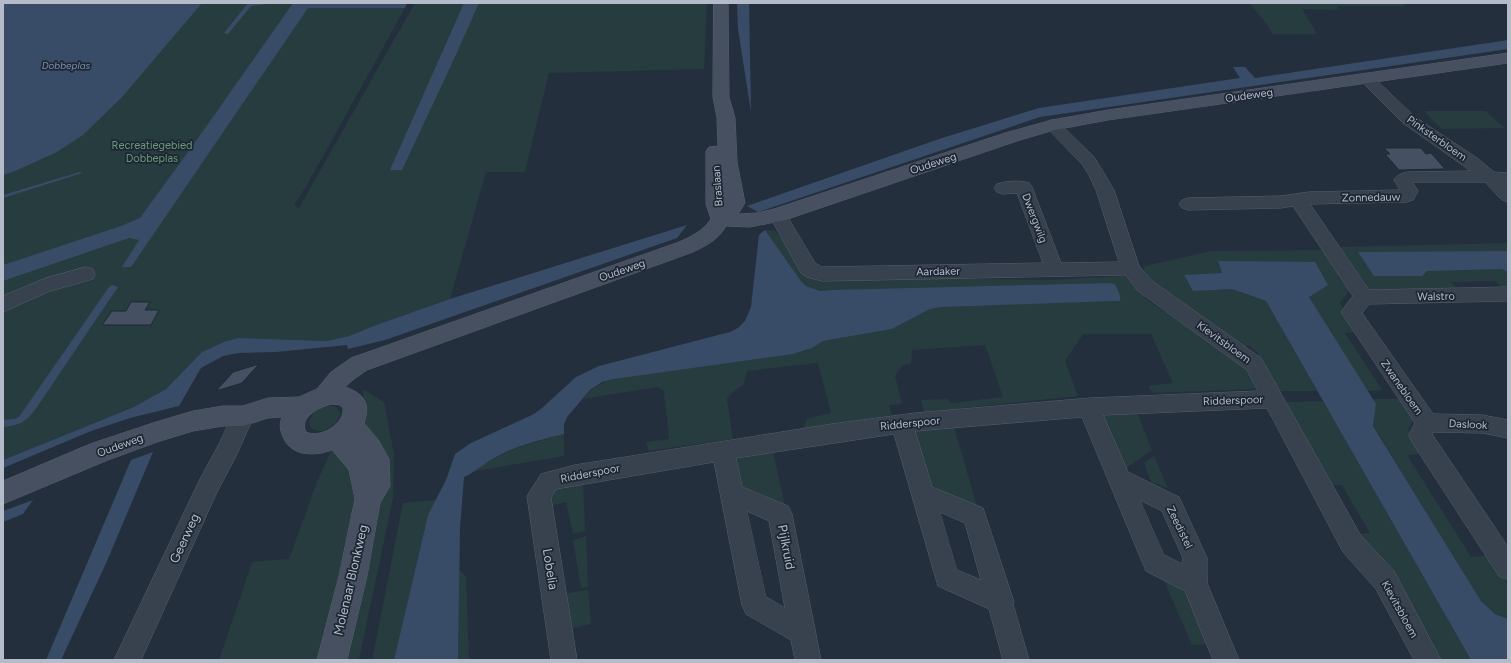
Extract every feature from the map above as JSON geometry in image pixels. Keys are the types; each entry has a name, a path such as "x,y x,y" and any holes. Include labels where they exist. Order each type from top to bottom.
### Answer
{"main road":[{"name":"Braslaan","path":"721,3 721,97 715,117 714,130 716,204 721,219"},
{"name":"Oudeweg","path":"336,396 386,355 686,247 703,239 714,230 721,219 732,221 759,220 778,216 1011,137 1052,125 1108,115 1508,58"},
{"path":"336,396 351,399 356,408 356,414 344,432 320,444 304,443 294,436 292,430 297,416 317,397 336,396"},
{"name":"Oudeweg","path":"3,493 100,452 156,432 193,421 223,416 243,416 260,424 297,416"},
{"name":"Molenaar Blonkweg","path":"332,660 353,576 368,499 363,488 363,474 344,432"}],"street":[{"name":"Pinksterbloem","path":"1367,79 1409,120 1472,162 1490,177 1508,196"},
{"name":"Kievitsbloem","path":"1052,125 1088,161 1097,175 1105,190 1130,268 1145,286 1254,364 1352,544 1385,580 1428,660"},
{"name":"Zonnedauw","path":"1188,204 1281,202 1309,198 1407,196 1409,191 1402,180 1408,177 1490,177"},
{"path":"1490,177 1508,178"},
{"name":"Dwergwilg","path":"1003,188 1023,187 1054,268"},
{"path":"1298,200 1364,297"},
{"name":"Aardaker","path":"778,216 808,268 814,272 822,274 1054,268 1130,268"},
{"path":"3,305 34,288 86,274"},
{"name":"Walstro","path":"1364,297 1508,294"},
{"name":"Zwanebloem","path":"1364,297 1351,312 1427,423 1420,435 1508,568"},
{"name":"Ridderspoor","path":"549,481 575,475 723,450 902,424 1089,408 1201,401 1274,399"},
{"path":"1089,408 1155,563 1194,583"},
{"name":"Geerweg","path":"127,660 208,486 228,450 243,416"},
{"name":"Daslook","path":"1427,423 1482,424 1508,429"},
{"path":"902,424 947,578 1001,602"},
{"path":"723,450 755,605 803,632"},
{"name":"Zeedistel","path":"1119,479 1171,504 1195,558 1194,583 1226,660"},
{"name":"Lobelia","path":"549,481 539,496 564,660"},
{"name":"Pijlkruid","path":"732,494 780,514 808,660"},
{"path":"923,494 975,516 1001,602 1016,660"}],"green space":[{"name":"Recreatiegebied Dobbeplas","path":"3,3 404,3 405,8 307,185 294,205 299,208 415,3 707,3 704,69 549,73 525,172 486,172 450,299 349,336 327,341 239,338 226,341 202,352 166,389 134,407 3,460"},
{"path":"1249,3 1403,3 1406,6 1337,6 1340,10 1302,9 1317,34 1273,34"},
{"path":"1425,111 1486,111 1504,128 1442,129"},
{"path":"765,230 775,231 821,277 1050,280 1124,276 1146,299 1214,344 1248,371 1256,389 1153,393 1148,386 1173,383 1151,334 1083,334 1065,361 1078,396 924,412 921,400 947,399 951,403 1003,397 985,345 912,350 911,363 902,366 895,376 902,404 889,405 892,415 803,429 807,419 831,413 818,363 747,371 744,384 735,390 727,399 733,439 649,451 646,442 669,439 664,391 658,387 583,399 597,386 614,379 805,351 823,341 892,329 930,309 1109,283 820,291 806,286 801,281"},
{"path":"1508,243 1508,288 1502,288 1496,281 1452,282 1457,290 1370,290 1340,247"},
{"path":"1326,250 1351,288 1340,303 1358,332 1345,333 1382,390 1367,391 1309,297 1218,262 1223,273 1184,275 1193,291 1232,289 1266,301 1317,391 1279,391 1255,357 1259,354 1248,345 1243,348 1158,288 1143,271 1145,266 1211,251"},
{"path":"363,389 384,402 394,454 393,498 359,660 345,660 364,410"},
{"path":"1373,399 1403,399 1415,418 1408,429 1422,454 1407,455 1471,557 1488,555 1508,585 1508,619 1495,614 1481,601 1373,425 1376,405"},
{"path":"1323,401 1471,660 1438,660 1356,534 1370,533 1342,485 1328,485 1285,402"},
{"path":"324,407 336,407 340,413 339,418 331,427 320,431 311,427 309,422 310,418 315,412"},
{"path":"1136,409 1152,450 1122,471 1101,415"},
{"path":"953,424 977,506 928,485 914,433 920,427"},
{"path":"564,434 564,456 476,471 486,463 507,452"},
{"path":"772,446 785,507 737,488 735,457"},
{"path":"331,451 346,460 358,489 323,660 219,660 252,562 289,559 317,482"},
{"path":"1154,456 1168,488 1151,482 1144,463"},
{"path":"583,480 585,531 573,534 566,502 550,506 551,489"},
{"path":"436,500 428,515 394,660 372,660 403,503"},
{"path":"586,536 588,587 581,588 573,540"},
{"path":"459,570 466,576 469,660 458,660"},
{"path":"1162,576 1185,586 1212,644 1192,645"},
{"path":"588,590 591,624 569,629 563,594"}],"water":[{"name":"Dobbeplas","path":"3,3 202,3 122,97 83,135 55,153 3,175"},
{"path":"248,3 267,4 251,6 228,34 224,33"},
{"path":"293,3 407,3 405,8 308,8 131,267 122,267 139,240 129,238 3,281 3,265 121,226 140,218"},
{"path":"464,3 479,3 402,170 390,170"},
{"path":"737,3 749,3 751,112 738,29"},
{"path":"1508,40 1508,49 1040,117 758,212 747,206 942,138 1039,108 1240,78 1233,67 1245,67 1255,78"},
{"path":"80,172 82,173 3,198 3,195"},
{"path":"687,225 677,238 385,340 348,349 347,345 276,352 238,353 223,356 201,368 179,406 130,418 91,431 3,468 3,460 134,407 166,389 202,352 226,341 239,338 327,341 349,336 450,299"},
{"path":"765,230 801,281 806,286 820,291 1109,283 1114,284 1117,288 1120,294 1120,301 942,307 930,309 892,329 823,341 812,348 793,354 614,379 602,382 590,390 567,417 564,424 564,434 512,449 492,459 464,477 460,528 458,660 394,660 428,515 446,480 455,454 471,443 534,414 576,377 599,366 730,332 738,328 745,321 751,307 759,235"},
{"path":"1508,251 1508,272 1502,269 1427,271 1422,276 1374,276 1358,252"},
{"path":"1218,261 1315,262 1328,285 1309,297 1376,404 1373,426 1481,601 1495,614 1508,619 1508,660 1471,660 1266,301 1232,289 1193,291 1184,275 1222,273"},
{"path":"112,285 118,287 37,407 23,422 3,427 3,420 19,417 109,287"},
{"path":"153,452 107,561 61,660 46,660 131,460"},
{"path":"33,500 23,514 3,522 3,511"}],"building":[{"path":"1384,148 1421,148 1426,154 1431,153 1445,169 1399,170 1385,154 1390,154"},
{"path":"131,302 150,302 145,310 159,310 151,325 102,325 112,311 126,311"},
{"path":"259,364 242,383 216,391 233,372"}]}
